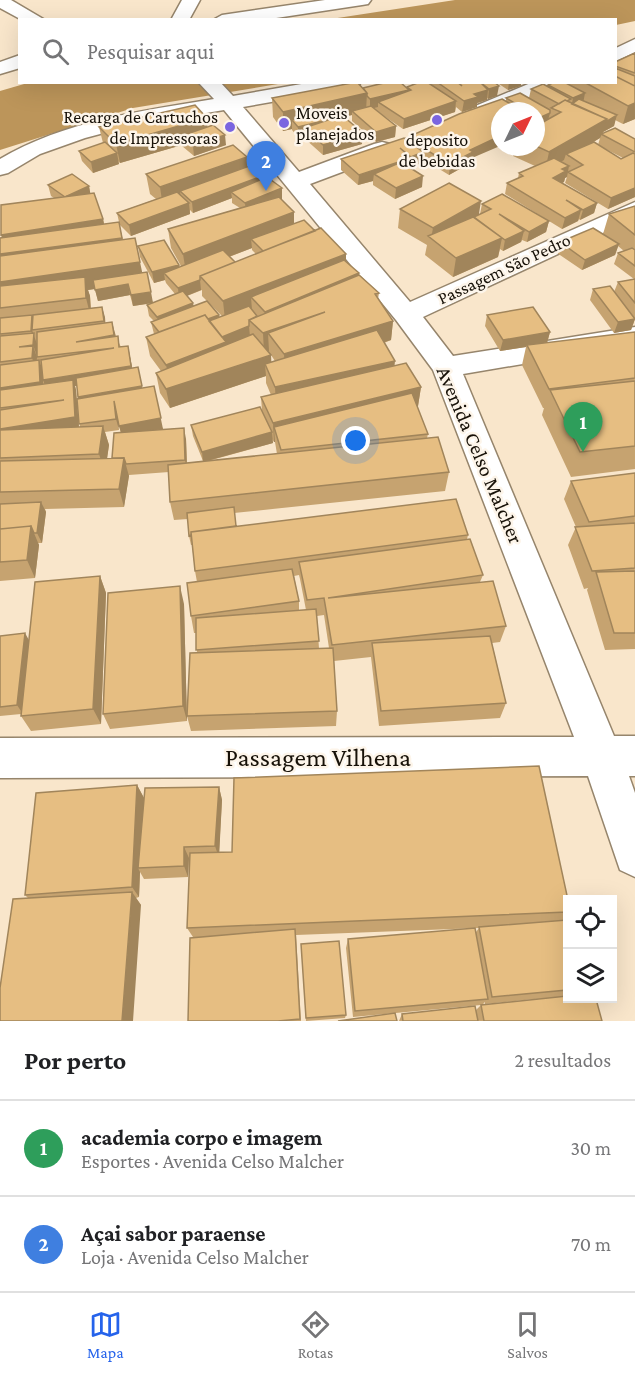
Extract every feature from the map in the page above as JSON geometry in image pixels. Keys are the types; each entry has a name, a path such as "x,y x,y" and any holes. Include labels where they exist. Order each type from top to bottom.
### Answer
{"street":[{"path":"181,18 191,0"},
{"path":"236,18 362,0"},
{"path":"0,1 32,18"},
{"path":"617,38 635,34"},
{"path":"617,54 635,45"},
{"path":"0,68 18,62"},
{"path":"0,168 32,149 77,133 220,95 331,84"},
{"path":"457,120 547,84"},
{"name":"Avenida Celso Malcher","path":"220,95 406,314 446,367 618,757 635,855"},
{"path":"294,182 404,141"},
{"name":"Passagem São Pedro","path":"406,314 635,209"},
{"path":"446,367 635,336"},
{"name":"Passagem Vilhena","path":"0,758 618,757"}],"shaded area":[{"path":"455,0 635,0 635,21 617,25 617,18 338,18"},
{"path":"24,84 278,84 133,108 0,150 0,91"}],"building":[{"path":"635,53 635,73 617,67 617,61"},
{"path":"617,69 635,76 635,86 617,77"},
{"path":"617,77 635,86 635,103 628,106 588,84 617,84"},
{"path":"346,84 359,84 367,93 283,112 272,98"},
{"path":"380,84 402,84 409,90 370,99 363,88"},
{"path":"415,84 430,84 456,101 404,119 378,102 411,90 407,87"},
{"path":"440,84 462,86 460,84 482,84 488,90 474,94 478,97 464,101"},
{"path":"483,84 499,86 489,89"},
{"path":"543,84 571,99 559,104 531,89"},
{"path":"568,84 585,93 573,98 548,85"},
{"path":"520,93 536,102 513,102 506,98"},
{"path":"579,99 617,115 606,122 607,119 572,104"},
{"path":"565,100 607,119 549,152 545,150 545,121 561,112 551,108"},
{"path":"491,103 491,140 470,150 473,152 450,164 406,138 459,114"},
{"path":"195,105 207,118 116,144 99,127"},
{"path":"371,106 396,126 376,132 352,111"},
{"path":"545,107 550,110 550,113 545,115"},
{"path":"332,111 339,118 344,117 363,133 323,145 304,128 331,119 298,127 292,120"},
{"path":"213,125 225,135 193,146 181,136"},
{"path":"615,128 635,139 635,152 601,134"},
{"path":"404,138 423,152 411,157 400,148 411,158 359,175 341,159"},
{"path":"105,142 117,153 91,162 79,151"},
{"path":"594,142 621,159 635,154 635,188 611,198 568,172 583,165 566,154"},
{"path":"233,145 247,157 160,187 146,174"},
{"path":"554,158 569,166 562,169 566,171 553,178 597,203 583,210 566,200 581,210 565,218 507,183 523,176 519,173"},
{"path":"401,162 423,176 396,188 374,174"},
{"path":"252,165 265,175 192,202 180,191"},
{"path":"72,174 89,186 65,197 48,185"},
{"path":"267,177 282,188 245,203 231,192"},
{"path":"449,183 481,201 433,228 400,209"},
{"path":"177,192 189,203 129,225 117,213"},
{"path":"94,193 103,219 1,235 1,205"},
{"path":"502,194 549,221 529,232 499,214 524,231 505,240 474,217 491,209 482,204"},
{"path":"279,197 294,212 183,254 168,229"},
{"path":"635,206 635,235 609,214"},
{"path":"473,217 502,238 456,258 428,236"},
{"path":"304,220 315,231 263,251 251,239"},
{"path":"119,222 122,238 0,254 0,238"},
{"path":"321,228 346,254 223,301 200,276"},
{"path":"593,228 619,244 585,260 560,242"},
{"path":"135,238 140,262 0,282 0,256"},
{"path":"164,240 179,265 152,272 138,246"},
{"path":"632,248 635,250 635,266 618,253"},
{"path":"223,250 235,262 200,276 200,280 178,288 164,273"},
{"path":"344,260 359,273 265,312 251,297"},
{"path":"147,272 151,292 131,295 128,284 95,290 93,280"},
{"path":"359,275 379,293 375,294 393,321 284,354 268,333 325,312 263,333 249,320"},
{"path":"85,277 86,298 0,308 0,286"},
{"path":"635,279 635,303 618,282"},
{"path":"610,286 635,319 618,322 593,289"},
{"path":"183,291 193,303 157,317 147,305"},
{"path":"207,301 219,315 208,319 205,315 159,332 151,322"},
{"path":"249,306 257,316 249,320 249,326 222,337 209,321"},
{"path":"102,307 104,321 32,330 33,315"},
{"path":"533,307 550,332 503,340 487,315"},
{"path":"32,315 31,331 0,334 0,318"},
{"path":"205,315 226,342 166,365 146,337"},
{"path":"112,322 114,335 76,342 118,336 119,347 128,346 131,366 43,380 41,360 114,348 37,357 37,332"},
{"path":"377,330 395,361 275,387 265,364"},
{"path":"635,332 635,378 549,389 527,345"},
{"path":"34,333 33,345 19,347 33,346 32,358 0,362 0,336"},
{"path":"253,334 271,355 166,389 156,373"},
{"path":"39,360 40,382 0,388 0,365"},
{"path":"406,363 421,387 273,423 261,397"},
{"path":"138,367 142,386 78,397 76,378"},
{"path":"73,380 75,417 0,429 0,410 64,400 0,408 0,390"},
{"path":"635,381 635,446 580,452 550,390"},
{"path":"154,386 161,418 119,426 114,401 116,419 79,424 77,399"},
{"path":"412,393 428,434 281,450 274,427"},
{"path":"260,407 272,432 202,452 191,425"},
{"path":"103,426 99,454 0,458 0,430"},
{"path":"184,428 185,460 126,464 124,458 112,458 114,433"},
{"path":"438,437 449,472 170,502 168,465"},
{"path":"124,458 119,489 0,492 0,461"},
{"path":"635,473 635,516 589,522 571,481"},
{"path":"456,499 468,535 195,571 191,532"},
{"path":"41,502 37,533 34,533 31,526 0,529 0,504"},
{"path":"234,507 236,526 191,532 189,536 187,513"},
{"path":"635,523 635,568 592,571 575,527"},
{"path":"31,526 27,560 0,562 0,529"},
{"path":"470,539 483,575 328,598 493,581 506,626 332,645 324,598 307,600 299,562"},
{"path":"292,569 299,601 191,616 187,583"},
{"path":"635,571 635,633 614,633 596,572"},
{"path":"100,576 93,709 21,716 35,582"},
{"path":"180,586 183,706 103,714 108,593"},
{"path":"316,609 319,641 196,650 196,618"},
{"path":"25,633 17,705 0,707 0,636"},
{"path":"490,636 506,703 381,711 372,643"},
{"path":"333,648 337,711 187,716 190,653"},
{"path":"539,766 567,895 563,895 563,912 187,928 190,853 232,852 234,778"},
{"path":"137,785 132,887 25,895 36,793"},
{"path":"219,787 215,846 184,847 184,866 138,868 145,788"},
{"path":"132,892 122,1021 0,1021 0,988 13,899"},
{"path":"563,920 563,990 492,997 479,927"},
{"path":"475,928 488,999 355,1011 348,939"},
{"path":"295,929 300,1019 188,1021 190,938"},
{"path":"339,941 346,1015 306,1018 301,944"},
{"path":"563,996 563,1003 597,1003 602,1021 484,1021 481,1005"},
{"path":"475,1006 478,1021 403,1021 402,1014"},
{"path":"395,1013 397,1021 338,1021"}],"place":[{"name":"deposito de bebidas","path":"437,120"},
{"name":"Moveis planejados","path":"284,123"},
{"name":"Recarga de Cartuchos de Impressoras","path":"230,127"},
{"name":"Açai sabor paraense","path":"266,191"},
{"name":"academia corpo e imagem","path":"583,452"}]}
